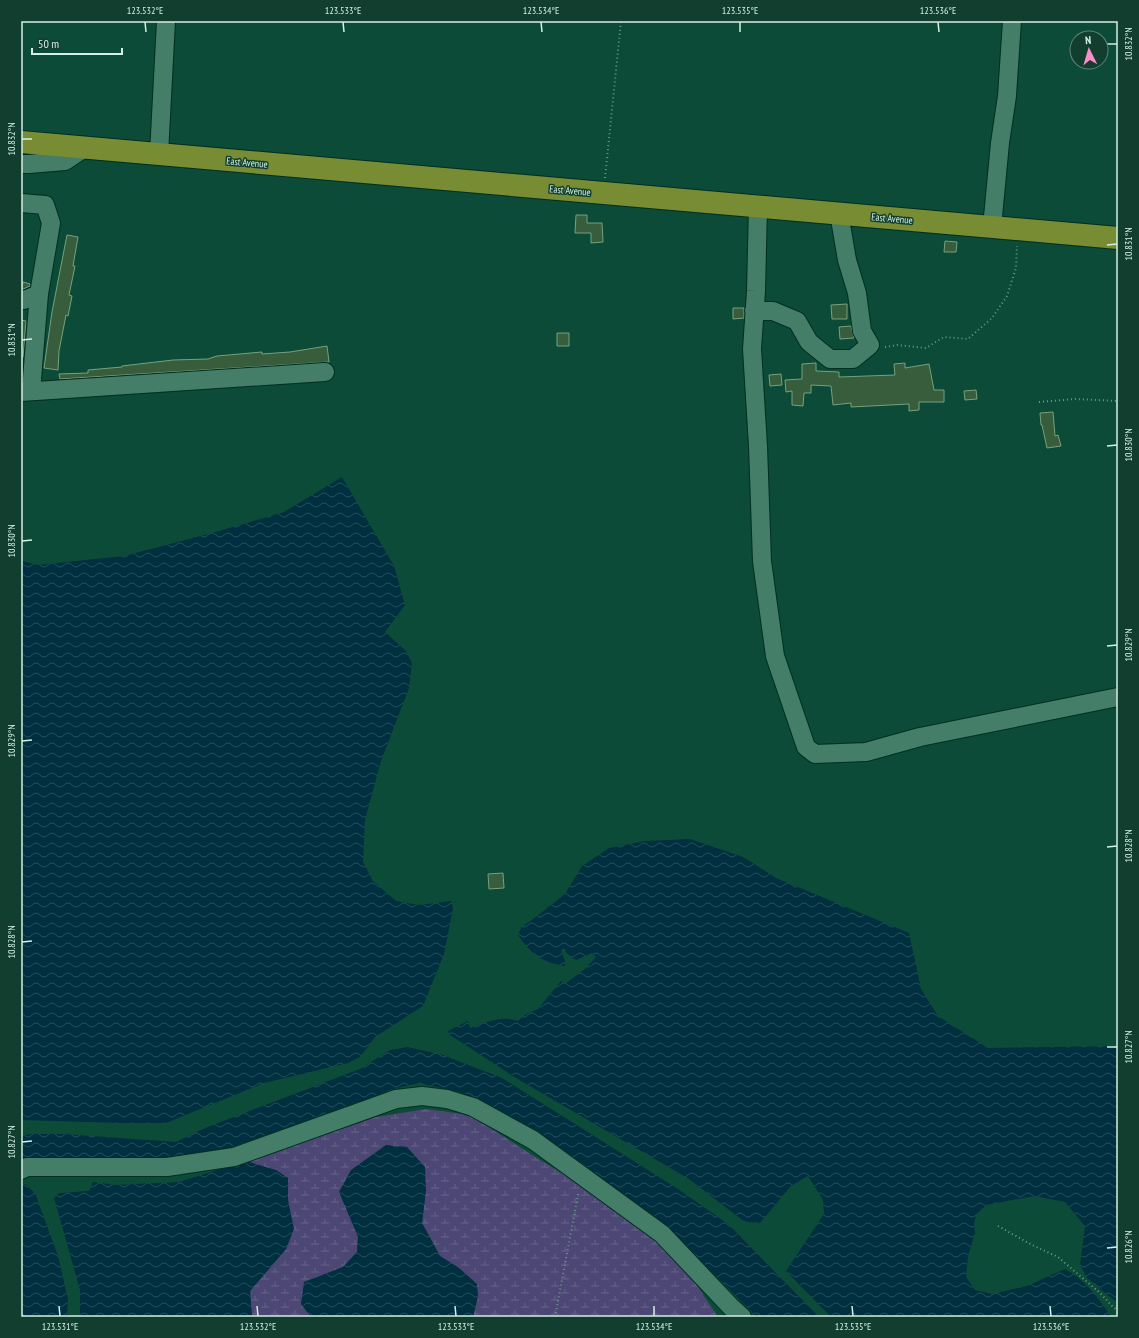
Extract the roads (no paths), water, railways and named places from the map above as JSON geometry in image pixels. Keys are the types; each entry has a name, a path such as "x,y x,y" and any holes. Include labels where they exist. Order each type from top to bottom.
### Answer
{"main road":[{"name":"East Avenue","path":"21,142 1118,238"}],"street":[{"path":"159,154 166,21"},
{"path":"992,227 1000,142 1007,96 1012,21"},
{"path":"21,164 65,161 86,148"},
{"path":"21,203 46,205 51,223 39,294 26,392 325,372"},
{"path":"758,206 752,348 758,446 762,561 775,656 806,747 815,754 866,752 920,737 1118,697"},
{"path":"754,311 773,311 797,321 809,342 830,359 853,359 870,345 862,331 857,293 847,260 838,213"},
{"path":"21,300 39,294"},
{"path":"21,1170 27,1167 167,1167 234,1157 396,1099 422,1096 447,1099 473,1107 533,1140 662,1234 742,1317"}],"water":[{"path":"342,477 394,566 405,605 385,632 406,651 412,663 409,688 381,761 365,820 363,862 373,881 396,901 419,905 451,901 453,908 444,954 423,1006 375,1037 360,1057 348,1063 264,1083 166,1123 21,1120 21,561 38,565 124,556 212,533 284,512"},
{"path":"690,839 743,857 776,878 909,933 921,989 938,1016 988,1048 1118,1046 1118,1299 1115,1301 1087,1278 1080,1265 1085,1226 1065,1202 1035,1196 986,1205 976,1215 974,1224 975,1233 968,1256 966,1277 975,1290 992,1294 1027,1286 1065,1269 1079,1278 1090,1289 1110,1315 1109,1317 831,1317 786,1271 824,1214 823,1200 808,1176 791,1186 760,1223 742,1220 689,1179 516,1078 450,1035 448,1031 468,1021 470,1028 500,1019 512,1019 518,1021 525,1015 538,1009 561,981 565,984 586,968 596,957 592,953 576,960 566,954 565,948 561,950 565,961 565,966 549,962 532,952 518,935 521,928 565,894 582,866 609,848 645,841"},
{"path":"408,1047 443,1055 502,1078 678,1189 728,1224 819,1317 757,1317 696,1256 647,1212 530,1129 460,1092 419,1083 389,1090 336,1113 183,1164 21,1158 21,1136 31,1134 64,1134 176,1142 205,1128 360,1069 390,1050"},
{"path":"386,1145 407,1147 425,1167 426,1190 422,1223 440,1256 459,1268 477,1284 478,1296 473,1317 311,1317 301,1304 304,1282 343,1267 357,1252 358,1237 339,1192 351,1170"},
{"path":"246,1161 276,1170 288,1178 288,1200 294,1229 286,1249 250,1291 252,1317 80,1317 80,1290 54,1198 59,1193 89,1191 93,1182 115,1185 179,1182"},
{"path":"21,1183 25,1184 35,1193 58,1256 68,1299 67,1317 21,1317"}]}
